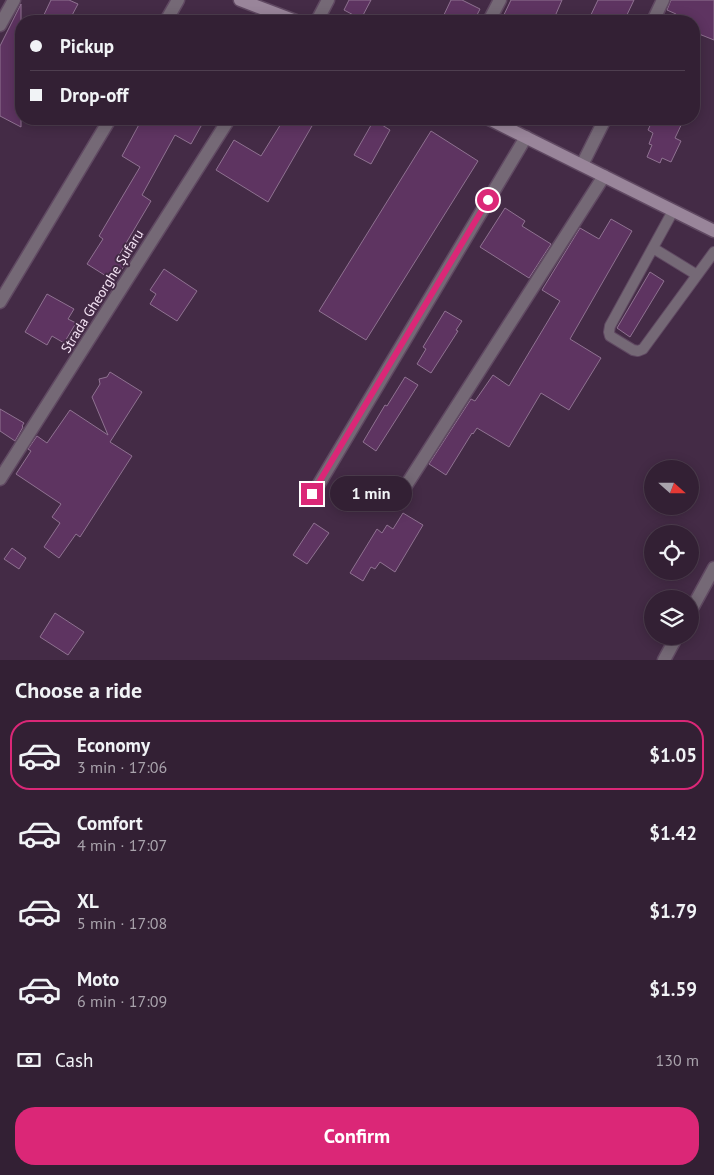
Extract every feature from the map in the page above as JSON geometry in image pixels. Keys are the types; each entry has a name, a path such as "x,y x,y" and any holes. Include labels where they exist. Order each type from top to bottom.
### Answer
{"main road":[{"path":"240,0 278,15"},
{"path":"502,125 714,231"}],"street":[{"path":"0,25 14,0"},
{"path":"169,15 178,0"},
{"path":"320,15 328,0"},
{"path":"492,15 500,0"},
{"path":"656,15 663,0"},
{"path":"0,302 106,125"},
{"name":"Strada Gheorghe Șufaru","path":"0,479 224,125"},
{"path":"582,166 602,125"},
{"path":"312,494 526,137"},
{"path":"400,495 604,176"},
{"path":"699,596 714,568"},
{"path":"664,660 672,645"}],"lane":[{"path":"673,211 610,326 610,336 633,350 643,349 714,252"},
{"path":"652,248 697,276"}],"building":[{"path":"51,0 69,0 78,4 72,15 44,15"},
{"path":"349,0 371,0 363,15 353,15 344,10"},
{"path":"451,0 462,0 480,9 477,15 444,15"},
{"path":"511,0 562,0 556,15 504,15"},
{"path":"598,0 634,0 627,15 591,15"},
{"path":"671,0 714,0 714,40 700,34 700,15 676,15 667,10"},
{"path":"21,4 21,15 16,15"},
{"path":"15,16 15,124 0,116 0,46"},
{"path":"139,125 202,125 191,144 175,135 142,195 151,201 119,255 118,258 126,263 114,281 87,264 103,239 99,236 140,167 122,156"},
{"path":"280,125 313,125 268,202 216,170 234,140 261,156"},
{"path":"371,125 382,125 390,130 371,164 354,155"},
{"path":"650,125 681,125 675,138 681,141 671,162 662,158 660,163 647,157 652,145 649,144 653,133 648,130"},
{"path":"431,131 478,161 366,340 319,311"},
{"path":"505,208 525,221 522,226 551,244 529,278 480,247"},
{"path":"611,219 632,231 570,339 601,358 569,410 541,393 509,447 477,428 446,475 429,464 471,399 475,401 493,375 509,386 560,301 542,290 580,228 599,239"},
{"path":"164,269 197,291 177,321 150,304 156,294 150,290"},
{"path":"650,272 664,281 630,337 617,328"},
{"path":"47,294 74,309 68,319 76,323 64,343 52,336 47,345 25,332"},
{"path":"445,311 462,321 456,330 458,331 431,373 417,364 426,349 423,347"},
{"path":"110,372 142,392 110,442 132,456 80,537 76,534 59,558 44,547 60,523 52,517 61,504 16,474 31,451 28,449 37,436 47,443 70,410 108,435 92,397 100,384 99,379 107,377"},
{"path":"405,377 418,385 376,451 363,442 385,405 387,406"},
{"path":"0,409 24,423 15,441 0,431"},
{"path":"403,513 423,525 395,572 380,562 375,569 371,567 363,581 350,573 377,529 382,533 387,525 393,529"},
{"path":"314,523 329,533 307,564 293,555"},
{"path":"12,548 26,558 19,569 4,559"},
{"path":"55,613 84,632 68,655 40,637"}],"route":[{"path":"312,494 488,200"}]}
